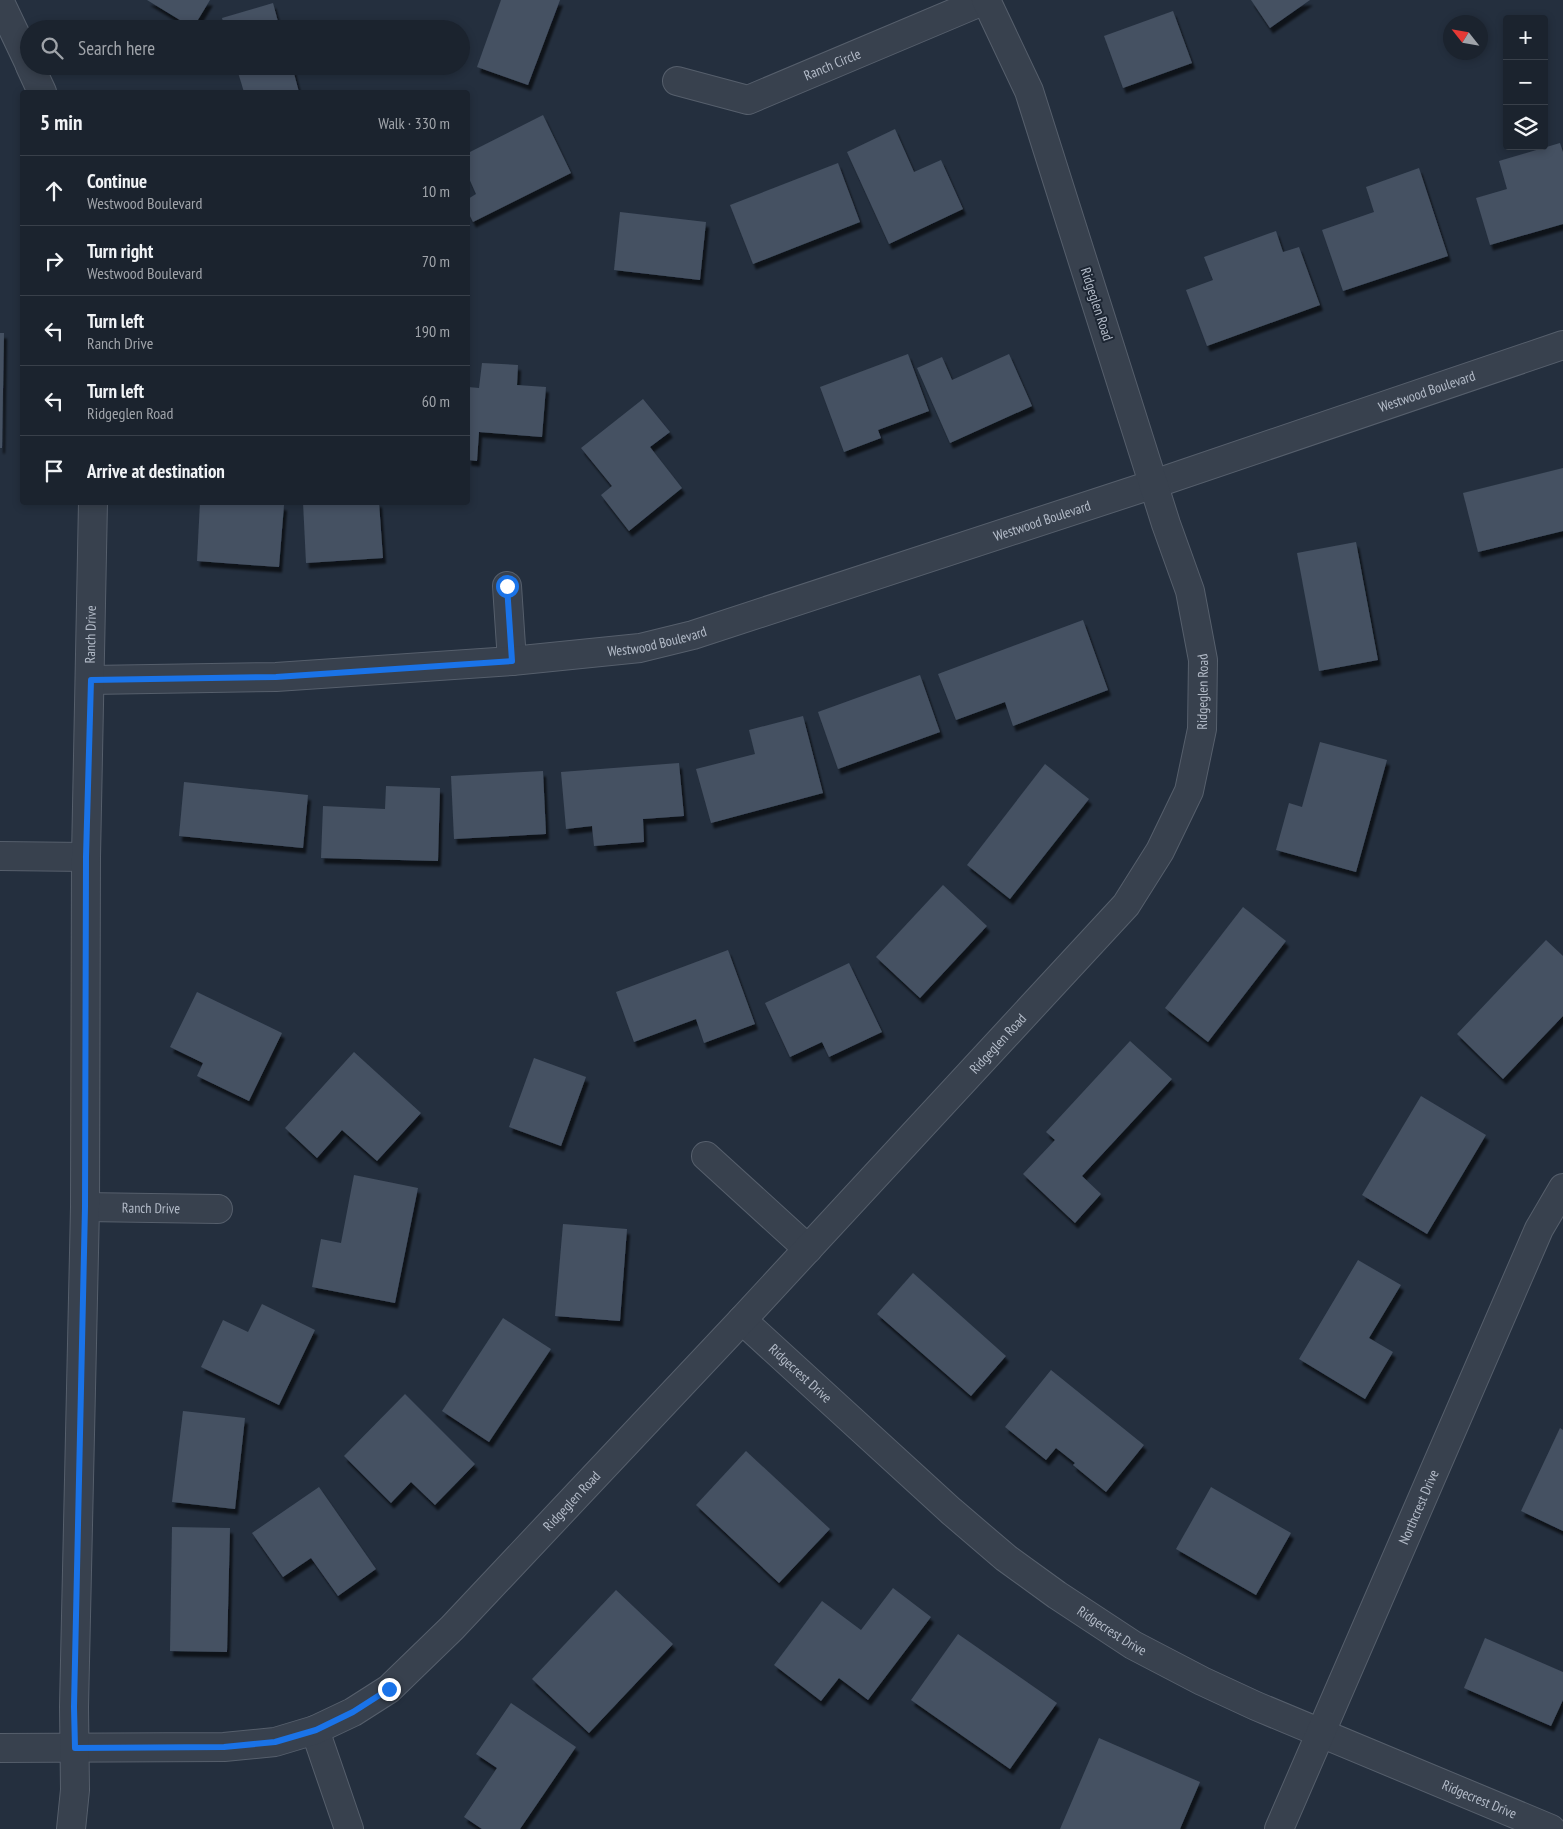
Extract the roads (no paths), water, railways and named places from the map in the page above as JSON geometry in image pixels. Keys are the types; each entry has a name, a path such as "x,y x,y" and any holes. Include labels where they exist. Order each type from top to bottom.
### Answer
{"street":[{"name":"Ranch Circle","path":"677,80 748,100 986,0"},
{"name":"Ridgeglen Road","path":"0,1748 224,1747 275,1742 316,1730 353,1712 389,1689 452,1628 742,1320 1126,905 1160,851 1189,791 1202,728 1203,660 1190,591 1166,524 1029,91 986,0"},
{"path":"1,4 20,45"},
{"path":"34,75 41,90"},
{"name":"Westwood Boulevard","path":"91,680 276,677 512,661 640,648 693,635 1154,484 1563,345"},
{"name":"Ranch Drive","path":"71,1829 75,1790 74,1707 85,1207 86,857 93,505"},
{"path":"507,586 512,661"},
{"path":"0,856 86,857"},
{"path":"706,1156 808,1249"},
{"name":"Northcrest Drive","path":"1279,1829 1539,1229 1563,1188"},
{"name":"Ranch Drive","path":"85,1207 218,1209"},
{"name":"Ridgecrest Drive","path":"742,1320 951,1511 1006,1558 1057,1595 1133,1645 1202,1681 1321,1734 1551,1829"},
{"path":"316,1730 349,1829"}]}
